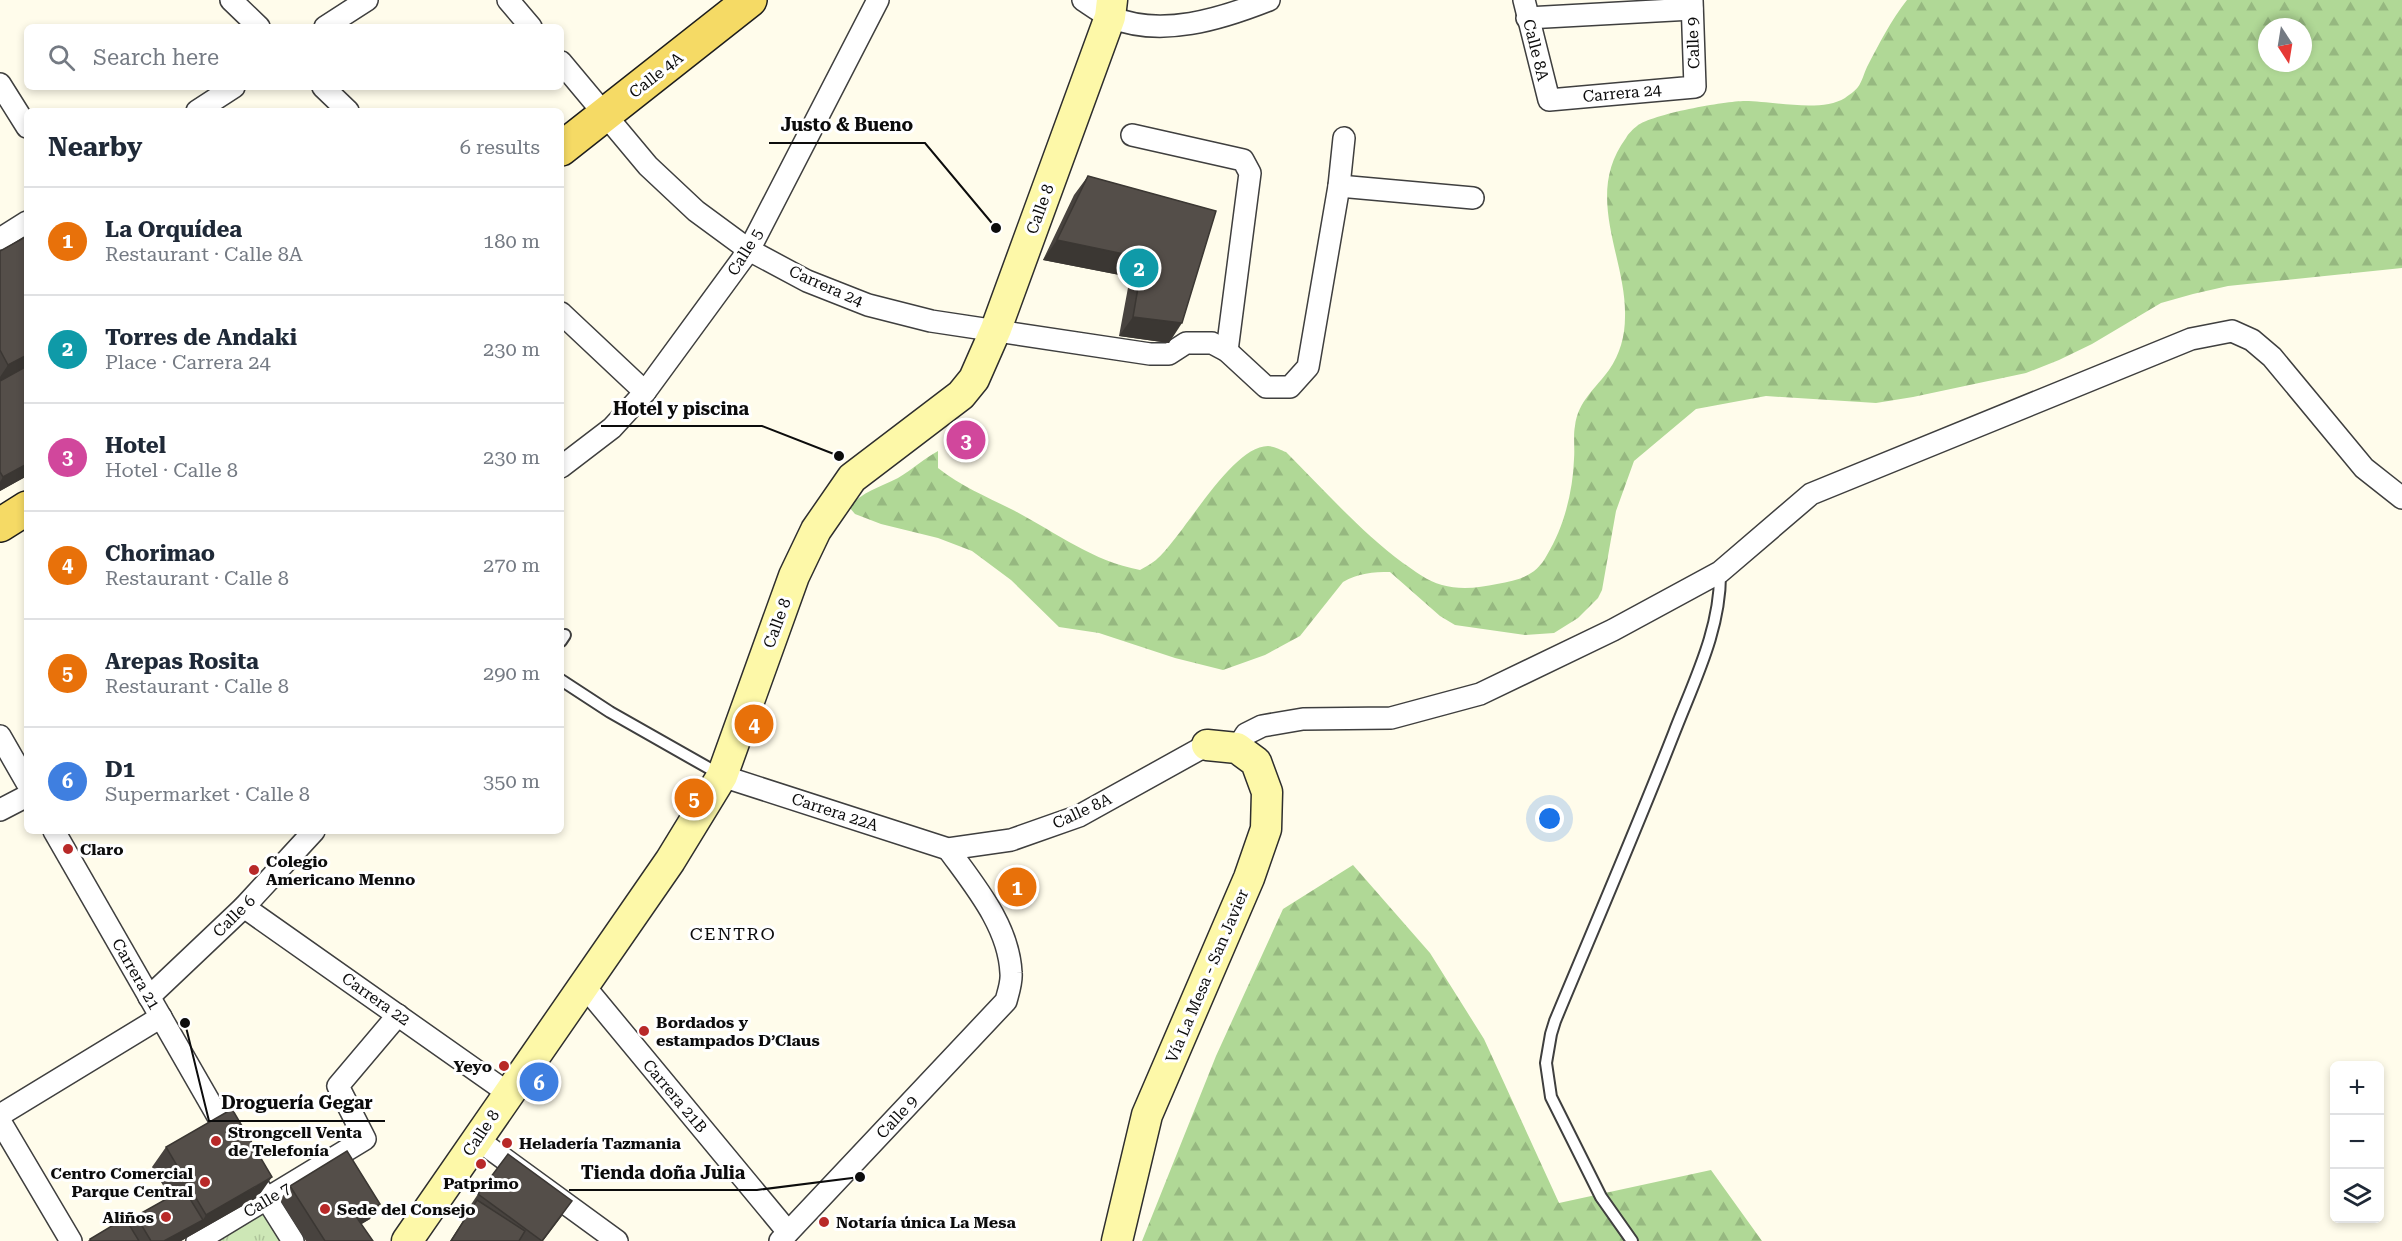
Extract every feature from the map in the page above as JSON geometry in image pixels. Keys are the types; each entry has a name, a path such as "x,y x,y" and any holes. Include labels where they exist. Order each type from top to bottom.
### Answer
{"main road":[{"name":"Calle 4A","path":"564,147 750,0"},
{"name":"Calle 8","path":"407,1241 508,1093 585,987 670,861 722,776 794,576 816,530 852,478 961,395 974,379 996,329 1111,8"},
{"path":"0,525 24,510"},
{"path":"1207,745 1237,748"},
{"name":"Vía La Mesa - San Javier","path":"1117,1241 1147,1115 1249,878 1266,830 1267,792 1256,762 1237,748"}],"street":[{"path":"231,0 256,24"},
{"path":"331,24 367,0"},
{"path":"508,0 528,24"},
{"name":"Calle 5","path":"564,465 612,428 645,392 750,250 878,0"},
{"path":"1083,0 1111,8 1141,26 1192,24 1245,10 1269,0"},
{"path":"1526,9 1692,4"},
{"name":"Calle 9","path":"1692,4 1695,87"},
{"name":"Calle 8A","path":"1526,9 1549,100"},
{"name":"Carrera 24","path":"564,65 648,166 671,189 696,211 750,250 807,281 868,305 931,321 1150,354 1169,354 1186,343 1212,343 1227,351"},
{"path":"0,84 24,122"},
{"name":"Carrera 24","path":"1549,100 1695,87"},
{"path":"202,108 229,90"},
{"path":"326,90 345,108"},
{"path":"1132,135 1243,160 1250,173 1227,351 1266,387 1290,387 1308,366 1339,186 1344,138"},
{"path":"1339,186 1473,198"},
{"path":"0,239 24,224"},
{"path":"564,316 645,392"},
{"path":"1237,748 1246,734 1262,726 1303,719 1391,718 1480,694 1613,630 1720,572 1811,494 2191,339 2232,331 2252,340 2271,357 2364,468 2402,498"},
{"path":"0,736 24,778"},
{"name":"Calle 8A","path":"948,849 1011,840 1079,816 1207,745"},
{"name":"Carrera 22A","path":"722,776 948,849"},
{"path":"0,810 24,798"},
{"name":"Carrera 21","path":"56,834 266,1201 292,1241"},
{"name":"Calle 6","path":"149,997 244,907 311,834"},
{"name":"Calle 9","path":"784,1237 1006,1001 1012,975 1007,949 989,907 948,849"},
{"name":"Carrera 22","path":"244,907 508,1093"},
{"name":"Carrera 21B","path":"585,987 784,1237"},
{"name":"Calle 7","path":"197,1241 365,1139 338,1086 398,1015"},
{"path":"0,1115 161,1017"},
{"path":"0,1121 71,1241"},
{"path":"477,1138 617,1241"}],"lane":[{"path":"1632,1241 1601,1197 1557,1113 1547,1080 1548,1049 1555,1021 1710,640 1719,604 1720,572"},
{"path":"564,682 610,712 722,776"}],"green space":[{"path":"1907,0 2402,0 2402,268 2228,286 2193,294 2161,303 2092,344 2026,373 1913,397 1876,403 1766,396 1696,409 1634,461 1616,511 1602,590 1598,598 1578,618 1554,633 1525,635 1455,625 1440,616 1390,572 1372,573 1343,582 1300,636 1265,655 1223,670 1175,658 1099,633 1059,627 1011,580 972,551 938,538 881,524 855,514 849,507 865,494 898,478 938,451 938,468 964,485 1089,553 1122,566 1140,570 1156,560 1167,548 1223,476 1254,450 1270,446 1286,452 1372,538 1421,576 1455,588 1483,587 1520,579 1538,568 1543,562 1558,533 1572,484 1574,430 1577,417 1588,395 1613,364 1623,338 1624,295 1607,205 1608,182 1614,160 1627,136 1645,121 1706,106 1745,101 1810,106 1823,105 1845,98 1859,85 1890,24"},
{"path":"1353,865 1430,953 1484,1039 1559,1203 1711,1170 1762,1241 1142,1241 1216,1056 1283,909"},
{"path":"266,1201 293,1241 197,1241"}],"building":[{"path":"1088,176 1216,211 1182,323 1133,317 1143,258 1057,240"},
{"path":"24,238 24,357 8,365 0,350 0,251"},
{"path":"24,368 24,466 3,477 0,472 0,381"},
{"name":"Centro Comercial Parque Central","path":"232,1109 272,1177 206,1215 166,1147"},
{"name":"Sede del Consejo","path":"347,1151 380,1204 357,1218 373,1241 325,1241 290,1186"},
{"path":"508,1154 572,1201 542,1241 478,1194"},
{"path":"184,1189 203,1220 164,1241 151,1241 136,1216"},
{"path":"477,1200 525,1231 519,1241 451,1241"},
{"path":"125,1218 139,1241 91,1241 90,1239"}],"place":[{"name":"Justo & Bueno","path":"996,228"},
{"name":"Torres de Andaki","path":"1139,268"},
{"name":"Hotel","path":"966,440"},
{"name":"Hotel y piscina","path":"839,456"},
{"name":"Chorimao","path":"754,724"},
{"name":"Arepas Rosita","path":"694,798"},
{"name":"Claro","path":"68,849"},
{"name":"Colegio Americano Menno","path":"254,870"},
{"name":"La Orquídea","path":"1017,887"},
{"name":"Droguería Gegar","path":"185,1023"},
{"name":"Bordados y estampados D’Claus","path":"644,1031"},
{"name":"Yeyo","path":"504,1066"},
{"name":"D1","path":"539,1082"},
{"name":"Strongcell Venta de Telefonía","path":"216,1141"},
{"name":"Heladería Tazmania","path":"507,1143"},
{"name":"Patprimo","path":"481,1164"},
{"name":"Tienda doña Julia","path":"860,1177"},
{"name":"Centro Comercial Parque Central","path":"205,1182"},
{"name":"Sede del Consejo","path":"325,1209"},
{"name":"Aliños","path":"166,1217"},
{"name":"Notaría única La Mesa","path":"824,1222"}],"district":[{"name":"CENTRO","path":"733,933"}]}
